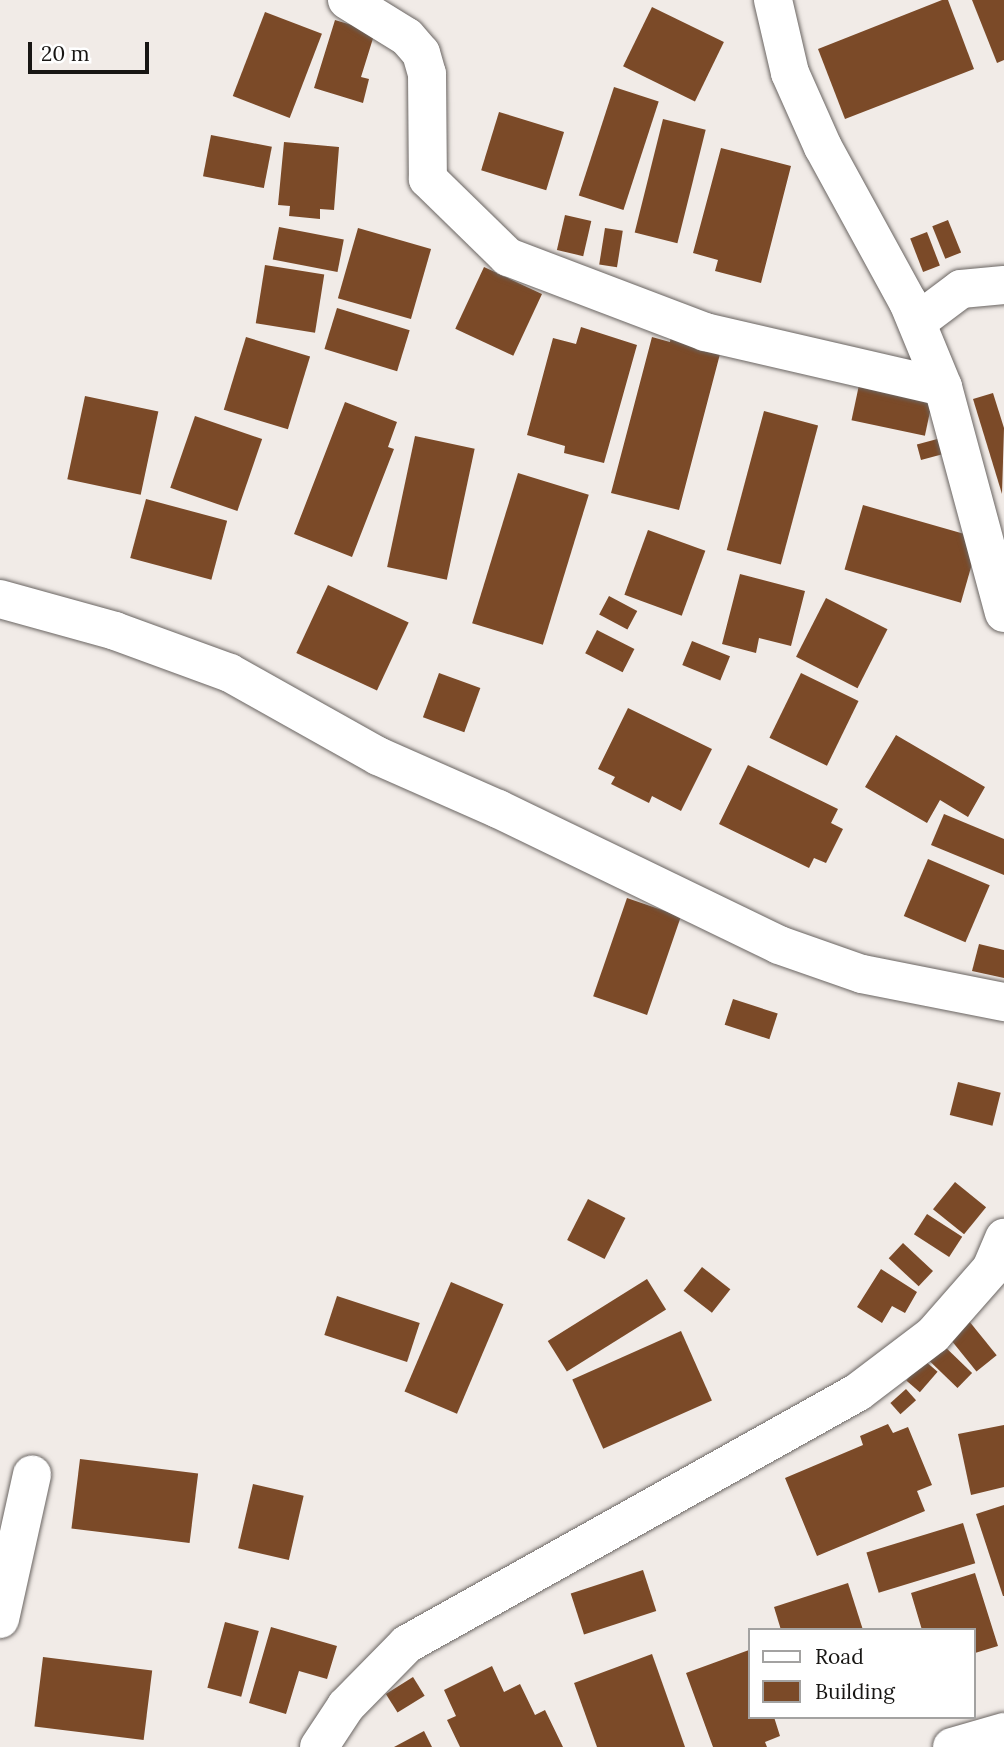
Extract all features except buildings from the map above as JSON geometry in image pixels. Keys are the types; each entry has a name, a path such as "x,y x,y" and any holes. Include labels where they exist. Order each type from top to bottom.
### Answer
{"street":[{"path":"347,0 408,37 421,53 427,74 428,179 508,257 705,332 943,387"},
{"path":"772,0 790,73 823,147 917,322 943,387 1004,613"},
{"path":"917,322 961,289 1004,285"},
{"path":"0,599 115,631 230,673 378,756 498,809 779,945 862,974 1004,1002"},
{"path":"318,1747 345,1706 407,1644 858,1392 933,1335 991,1269 1004,1238"},
{"path":"0,1619 32,1475"},
{"path":"952,1747 1004,1732"}]}
